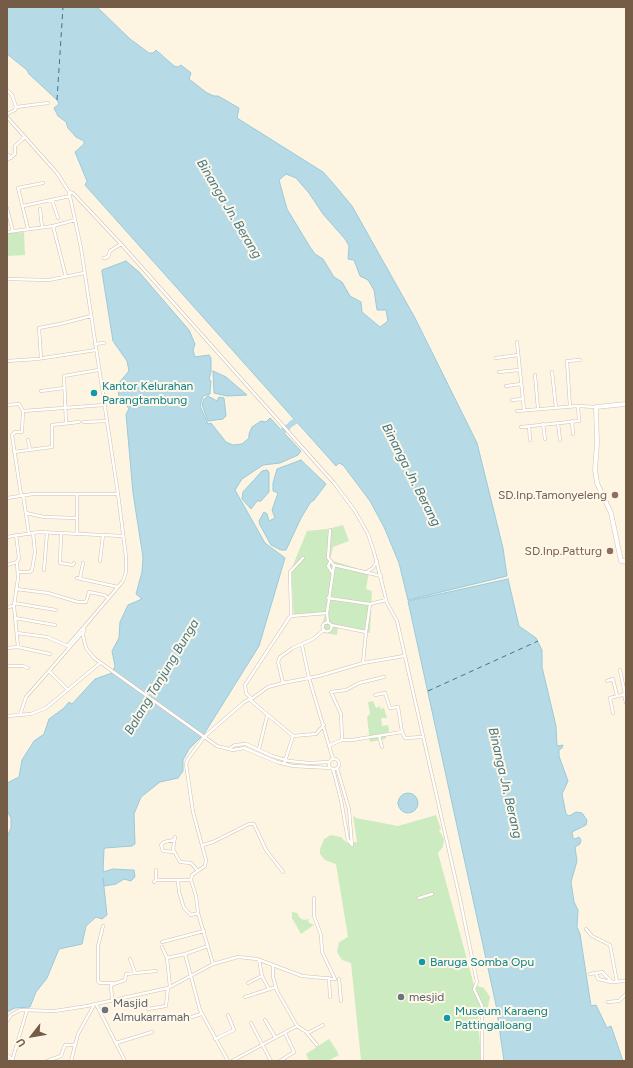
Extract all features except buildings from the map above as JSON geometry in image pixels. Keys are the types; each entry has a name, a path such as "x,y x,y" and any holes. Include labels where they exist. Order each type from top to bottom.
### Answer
{"street":[{"path":"7,90 12,95 16,107"},
{"path":"20,715 26,697 118,587 126,572 126,557 118,494 76,220 69,192 61,177 7,116 15,110 16,107 48,103"},
{"path":"7,160 16,154 15,146 26,137"},
{"path":"7,154 11,158"},
{"path":"28,229 18,188 43,183"},
{"path":"69,192 73,193 120,244 283,428 334,483 355,511 372,543 386,600 396,619 472,956 477,982 474,989 482,1006 482,1061"},
{"path":"23,206 70,196"},
{"path":"52,200 58,218"},
{"path":"7,208 13,232"},
{"path":"40,209 42,227"},
{"path":"7,232 53,226 76,220"},
{"path":"53,226 66,277"},
{"path":"104,258 108,257 110,251 120,244"},
{"path":"7,279 46,280 84,273"},
{"path":"41,358 39,328 90,316"},
{"path":"517,342 524,410"},
{"path":"95,344 104,343"},
{"path":"7,361 96,350"},
{"path":"496,358 518,355"},
{"path":"570,407 567,361 580,360"},
{"path":"66,423 64,388 65,375 98,370"},
{"path":"499,372 520,370"},
{"path":"552,372 556,408"},
{"path":"536,375 538,409"},
{"path":"506,386 521,384"},
{"path":"41,390 64,388"},
{"path":"512,400 523,399"},
{"path":"7,405 19,404 23,411 22,432 12,434 29,534"},
{"path":"517,410 578,406 596,407 626,404"},
{"path":"23,411 104,405"},
{"path":"521,426 578,421 578,406"},
{"path":"596,407 597,446 595,474 601,492 611,513 621,561 626,561"},
{"path":"84,422 107,421"},
{"path":"572,421 573,434"},
{"path":"14,452 52,447 52,425 79,422"},
{"path":"558,423 560,440"},
{"path":"543,424 545,439"},
{"path":"529,426 530,440"},
{"path":"28,440 30,450"},
{"path":"7,498 22,495 118,494"},
{"path":"77,495 77,533"},
{"path":"26,513 44,516 77,518"},
{"path":"330,530 328,549 330,562 328,566 332,572"},
{"path":"7,537 33,533 77,533 123,536"},
{"path":"18,572 30,572 32,570 35,552 33,533"},
{"path":"44,570 47,533"},
{"path":"62,533 60,563 73,565 74,563"},
{"path":"16,535 19,558 17,562 18,572 14,605 18,647"},
{"path":"100,561 103,535"},
{"path":"304,558 290,572 291,616 245,685 246,693 251,698 250,700 267,716 293,736 316,734 324,725"},
{"path":"365,573 373,568 377,561"},
{"path":"7,564 17,562"},
{"path":"330,562 334,565 381,576"},
{"path":"83,563 78,578 118,587"},
{"path":"328,623 328,598 334,565"},
{"path":"16,589 48,594 78,602 86,602 89,592 104,595 108,598"},
{"path":"328,598 370,604 386,600"},
{"path":"363,663 370,604"},
{"path":"7,607 14,605 56,610"},
{"path":"291,616 327,612"},
{"path":"15,618 55,625"},
{"path":"328,623 347,630 366,632"},
{"path":"283,683 278,659 293,648 302,646 319,636 324,630 323,625 328,623"},
{"path":"324,630 329,631 331,625"},
{"path":"84,628 83,633 86,648 94,658 217,746 228,749 244,748 284,764 300,767 338,768"},
{"path":"17,633 47,637 68,647"},
{"path":"72,642 83,633"},
{"path":"302,646 309,678 333,759 338,762 338,768 349,809 352,845 348,840 341,800 329,762"},
{"path":"7,648 18,647 50,654"},
{"path":"213,964 198,913 196,894 191,880 192,876 205,866 206,862 203,845 193,812 186,764 190,756 203,736 243,703 268,687 309,678 363,663 404,656"},
{"path":"7,716 20,715 42,710 68,690 90,670 101,663"},
{"path":"7,666 22,666 28,668"},
{"path":"620,670 626,703"},
{"path":"49,671 68,690"},
{"path":"342,740 341,714 331,692 348,689 359,683 384,677"},
{"path":"607,681 613,679 617,696"},
{"path":"622,680 626,679"},
{"path":"375,695 385,693 390,708 398,707 402,732 405,738 423,737"},
{"path":"614,713 610,698 625,694"},
{"path":"259,749 267,716"},
{"path":"330,745 342,740 402,732"},
{"path":"284,764 284,760 293,736"},
{"path":"379,736 382,747"},
{"path":"228,749 231,746 242,744 250,745 284,760 303,763 329,762 333,759"},
{"path":"203,845 213,842 250,824 254,824 266,850 283,872"},
{"path":"174,852 163,851 161,845 164,842 175,839 174,852 181,863 192,863 198,871"},
{"path":"156,870 155,881 191,880"},
{"path":"178,881 178,892 185,910 191,915 198,913"},
{"path":"419,898 432,894"},
{"path":"314,898 314,916 322,935 322,952 337,979 341,1001"},
{"path":"103,926 98,946 98,981 100,983 112,983 125,980 127,974 156,971"},
{"path":"586,929 592,936 610,945 616,982"},
{"path":"162,942 204,931"},
{"path":"167,958 185,954 208,946"},
{"path":"148,1009 166,1006 169,987 167,958 162,947"},
{"path":"185,954 189,975 201,1014 228,1061"},
{"path":"7,1021 11,1015 18,1010 50,1012 95,1004 169,987 189,975 213,964 238,958 259,960 297,975 337,979"},
{"path":"130,959 135,973"},
{"path":"259,960 262,976 268,989"},
{"path":"273,966 276,987 282,1002 297,1026 306,1032 317,1045"},
{"path":"596,973 598,979 612,982 626,981"},
{"path":"590,974 605,974 612,982"},
{"path":"248,983 262,976"},
{"path":"329,978 330,997"},
{"path":"112,983 112,999"},
{"path":"245,997 276,987"},
{"path":"608,1002 619,1002 626,994"},
{"path":"95,1004 125,1061"},
{"path":"70,1061 80,1029 95,1004"},
{"path":"7,1055 13,1061 27,1010"},
{"path":"178,1019 186,1019 201,1014"},
{"path":"216,1040 234,1030 228,1015"},
{"path":"266,1020 275,1037"},
{"path":"251,1023 271,1061"},
{"path":"306,1032 310,1032 323,1025"},
{"path":"232,1061 297,1026"},
{"path":"116,1042 152,1032"},
{"path":"280,1061 294,1052 285,1033"},
{"path":"47,1061 61,1056 66,1044 75,1045"}],"green space":[{"path":"24,232 25,255 7,256 7,233"},
{"path":"343,525 349,541 333,547 330,560 369,572 366,589 372,591 370,633 338,627 337,635 325,633 321,629 325,615 294,617 291,570 307,531 328,529"},
{"path":"373,701 376,708 380,706 380,709 384,708 387,718 381,718 382,726 388,725 389,730 385,739 370,742 367,717 370,714 368,702"},
{"path":"353,815 356,818 398,826 436,815 441,829 439,830 444,839 443,847 438,853 474,985 484,988 490,997 488,1007 478,1015 481,1061 359,1061 361,1060 351,963 342,960 337,952 339,942 348,937 336,864 325,860 320,854 320,849 324,839 331,835 341,837 347,843 357,842"},
{"path":"292,912 297,913 300,918 304,920 309,919 308,922 314,925 301,934 292,918"},
{"path":"329,1039 339,1057 337,1056 328,1061 309,1061 306,1054"}],"water":[{"name":"Binanga Jn. Berang","path":"7,7 97,7 130,39 149,53 153,53 156,50 174,66 178,67 181,65 191,73 189,79 207,93 218,96 239,108 237,118 323,172 352,206 415,318 477,443 503,548 507,576 408,600 399,563 384,527 370,501 343,465 339,463 336,466 85,185 87,181 75,152 84,144 84,141 76,137 68,128 66,122 58,116 54,108 59,104 57,100 29,74 27,70 7,54","holes":["286,174 296,178 309,193 323,214 345,239 349,246 348,259 354,260 360,276 368,280 374,290 377,310 386,310 388,321 380,327 362,312 361,302 350,296 342,282 334,277 323,259 315,254 287,209 279,180"]},
{"path":"126,261 139,272 189,330 195,344 193,350 195,357 209,355 211,358 211,372 209,379 211,381 210,394 203,396 200,406 208,424 211,423 226,442 233,445 242,444 249,438 252,427 261,421 266,422 270,418 301,451 298,455 280,463 263,465 242,479 235,490 265,543 285,558 259,646 204,734 189,749 183,760 183,771 178,778 160,782 141,797 134,814 135,844 132,846 104,849 103,872 113,869 134,870 135,877 131,881 124,879 116,884 104,886 103,878 107,915 102,919 96,917 86,926 82,944 59,949 47,978 36,992 30,1007 15,1008 7,1012 7,837 11,828 11,818 7,811 7,783 19,777 22,760 34,741 44,734 49,719 64,708 69,702 72,704 95,679 112,673 115,666 112,651 119,638 120,622 128,605 142,599 136,594 142,572 143,557 133,493 126,414 129,409 126,404 120,403 118,390 118,384 129,371 127,361 113,341 102,272 102,270"},
{"path":"213,371 226,377 247,395 227,396 214,393"},
{"path":"208,396 217,401 219,397 224,398 226,416 223,419 208,421 202,405 204,399"},
{"path":"301,460 326,484 310,503 286,550 281,550 271,545 259,521 264,512 267,514 269,521 275,518 272,510 278,493 273,491 273,483 277,469"},
{"path":"267,470 269,472 269,492 261,501 257,501 251,509 242,499 243,492 262,471"},
{"name":"Binanga Jn. Berang","path":"508,579 519,626 536,638 542,650 542,667 556,726 557,746 563,745 559,750 559,756 568,781 562,794 566,814 569,816 576,812 582,813 587,820 586,825 572,832 573,838 575,839 579,837 581,840 580,844 575,847 577,861 571,882 574,902 578,910 577,927 580,934 591,1006 596,1005 607,1028 611,1026 623,1061 504,1061 496,1005 408,601"},
{"path":"408,793 415,796 418,803 415,810 408,813 401,810 398,803 401,796"}],"waterway":[{"path":"291,424 301,417"},
{"name":"Balang Tanjung Bunga","path":"276,436 288,427"}],"ferry route":[{"path":"57,100 63,7"},
{"path":"428,691 538,641"}],"place":[{"name":"Kantor Kelurahan Parangtambung","path":"94,393"},
{"name":"SD.Inp.Tamonyeleng","path":"615,495"},
{"name":"SD.Inp.Patturg","path":"610,551"},
{"name":"Baruga Somba Opu","path":"422,962"},
{"name":"mesjid","path":"401,997"},
{"name":"Masjid Almukarramah","path":"105,1010"},
{"name":"Museum Karaeng Pattingalloang","path":"447,1018"}]}
